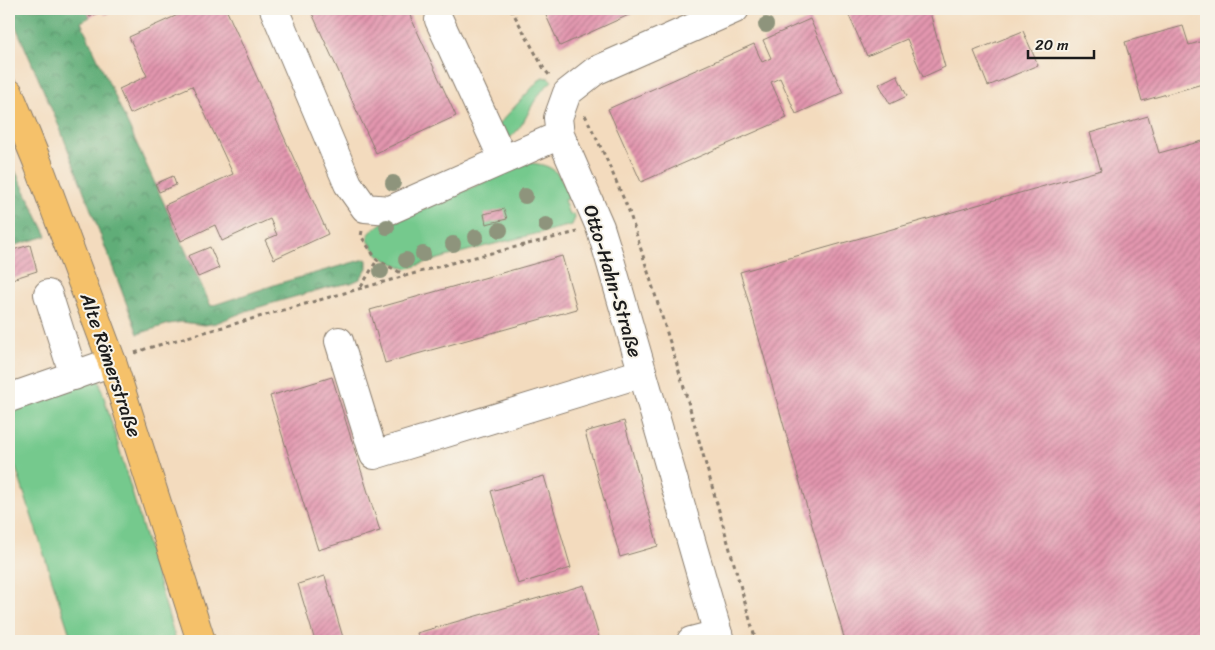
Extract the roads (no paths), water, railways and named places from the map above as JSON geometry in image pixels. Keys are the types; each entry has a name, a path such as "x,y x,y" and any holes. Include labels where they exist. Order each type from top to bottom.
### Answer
{"main road":[{"name":"Alte Römerstraße","path":"9,93 37,161 112,362 201,641"}],"street":[{"path":"274,9 348,184 366,208 390,210 560,134 558,118 567,93 595,71 735,9"},
{"path":"440,20 503,160"},
{"name":"Otto-Hahn-Straße","path":"560,134 600,227 719,637"},
{"path":"48,294 74,376"},
{"path":"340,341 374,455 642,373"},
{"path":"9,398 112,362"},
{"path":"691,641 719,637"}]}
